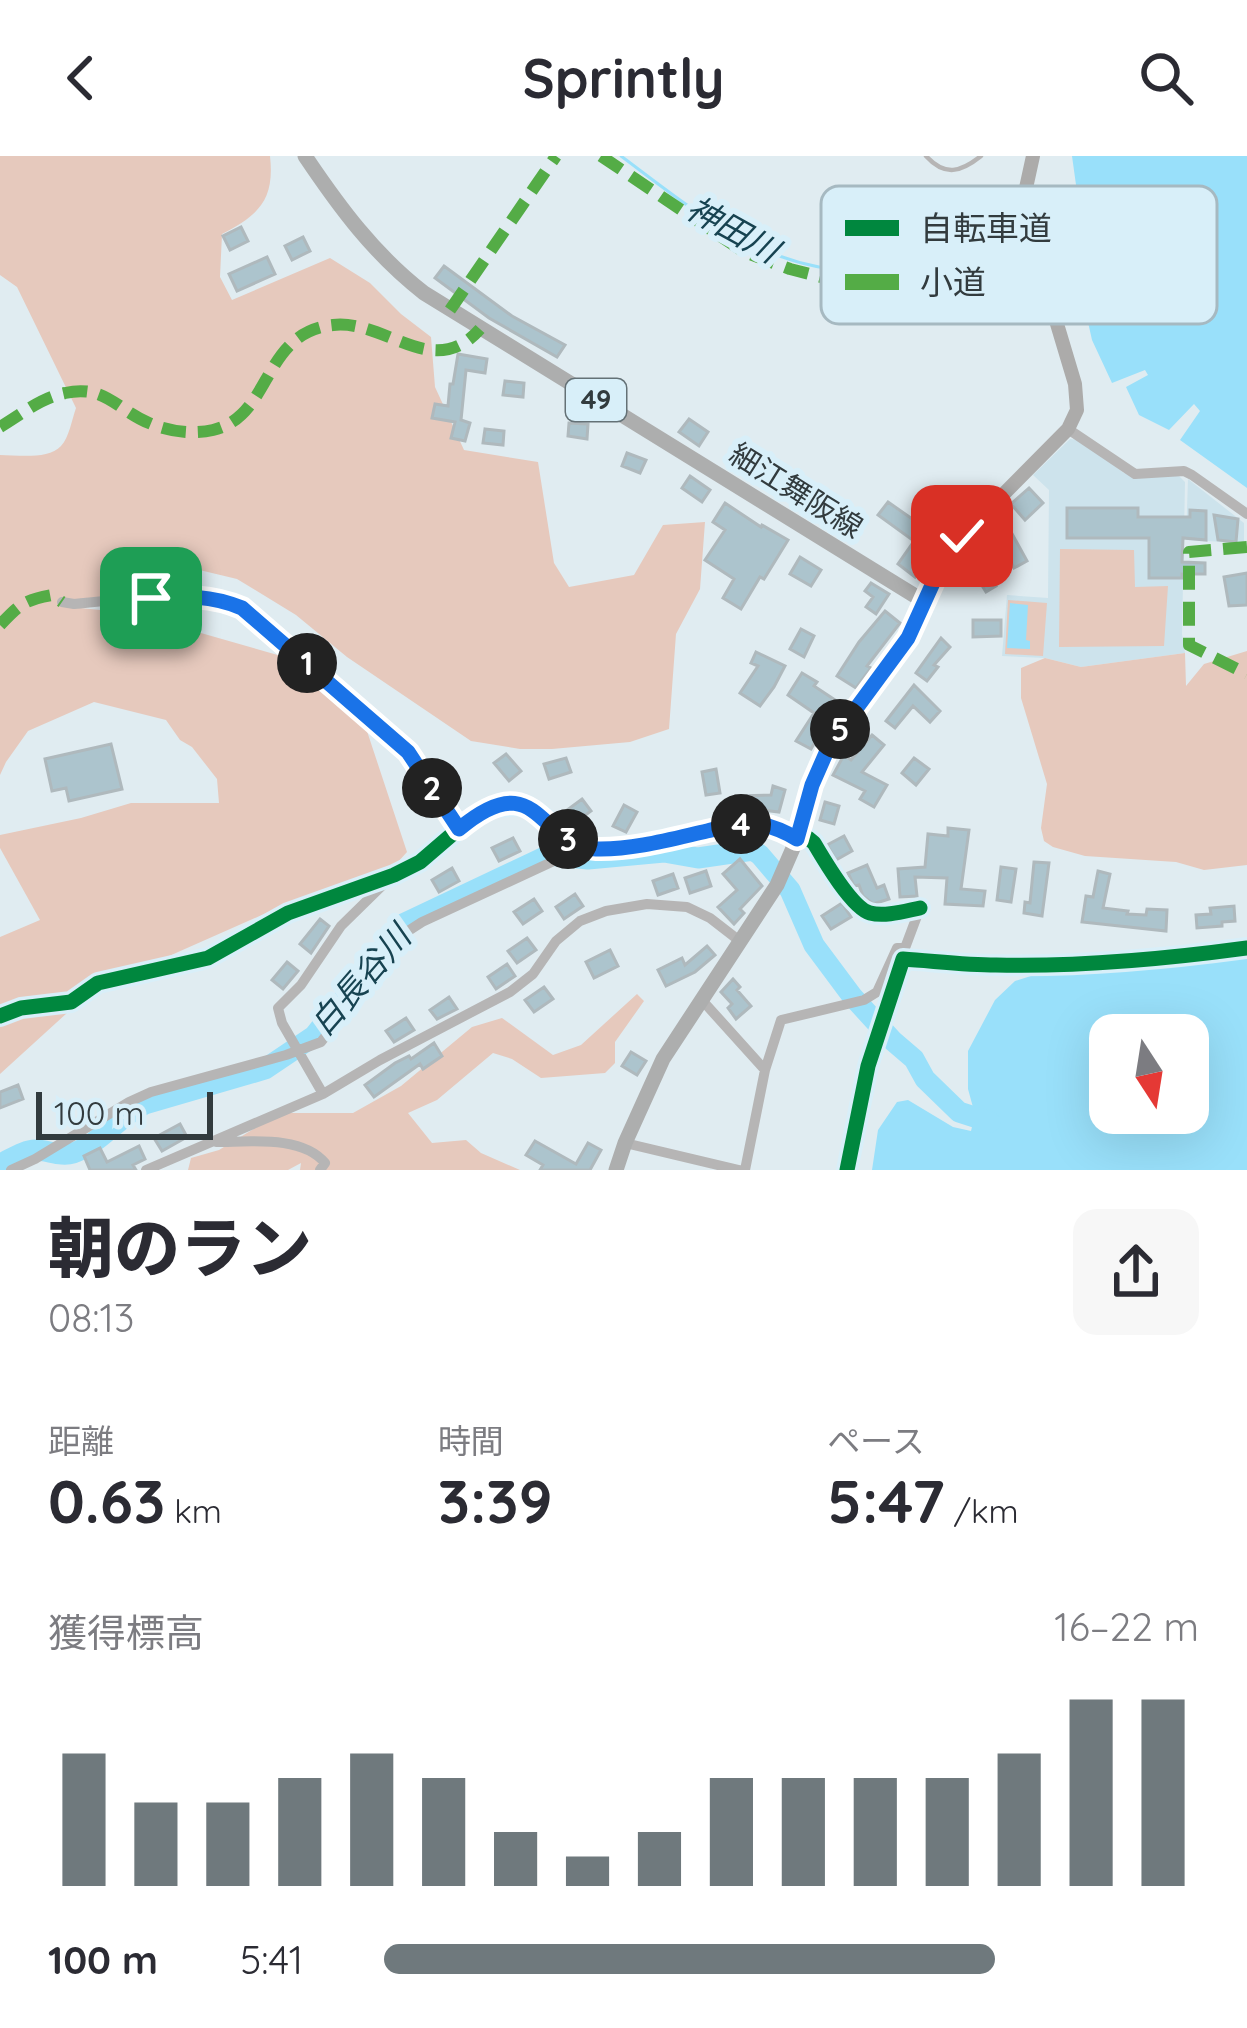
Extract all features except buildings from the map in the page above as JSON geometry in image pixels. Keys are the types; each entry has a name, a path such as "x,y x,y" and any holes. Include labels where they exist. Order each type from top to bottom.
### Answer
{"main road":[{"name":"細江舞阪線","path":"305,156 358,232 424,293 925,602"},
{"path":"1028,186 1033,156"},
{"path":"616,1170 663,1059 780,879 830,744 908,638 938,572 962,536 1068,429 1078,397 1056,324"}],"street":[{"path":"1068,429 1135,474 1184,472 1247,514"},
{"path":"62,602 199,595 242,608 408,752 459,829"},
{"path":"0,1016 21,1008 71,1003 98,983 208,958 288,914 420,862 480,812 494,807 525,805 582,848 619,849 750,822 797,839 808,838 862,909 873,914 920,908 905,948 897,949 877,992 859,1002 781,1020 742,1170 625,1143"},
{"path":"11,1170 151,1092 321,1042 405,933 571,853 573,844"},
{"path":"323,1094 282,1024 278,1008 301,985 341,926 394,874"},
{"path":"146,1170 323,1094 510,992 533,974 556,941 580,921 606,910 647,904 688,907 741,942"},
{"path":"701,999 765,1070"},
{"path":"209,1142 295,1146 322,1158 325,1163 320,1170"}],"lane":[{"path":"926,156 951,171 966,168 981,156"}],"shaded area":[{"path":"0,156 270,156 270,184 261,205 222,234 220,277 232,300 330,258 370,283 431,337 435,387 464,450 538,462 554,563 569,587 634,575 663,525 705,522 700,589 676,634 669,729 630,742 520,749 471,741 347,657 296,615 237,579 187,567 117,587 80,608 131,613 302,662 361,713 407,852 397,863 300,898 151,964 112,972 0,1074 0,937 40,920 0,848 0,835 131,803 219,803 217,779 166,720 94,702 28,731 0,775 0,455 32,456 55,450 66,438 76,408 17,287 0,275"},
{"path":"1070,439 1080,440 1124,473 1179,476 1185,482 1185,653 1081,667 1045,658 1002,656 1007,595 1048,598 1049,490 1033,475"},
{"path":"1188,479 1244,523 1244,543 1186,540"},
{"path":"1060,549 1134,550 1135,587 1168,586 1164,646 1059,647"},
{"path":"1008,600 1047,603 1043,656 1005,654"},
{"path":"1247,651 1247,865 1204,870 1176,862 1085,856 1044,841 1041,828 1047,784 1021,698 1021,668 1045,658 1081,667 1185,653 1186,686 1204,664"},
{"path":"637,994 644,1001 615,1042 615,1063 605,1073 541,1078 493,1053 437,1100 408,1113 432,1143 466,1140 481,1153 520,1170 300,1170 301,1163 288,1170 188,1170 191,1158 219,1150 280,1113 353,1113 401,1086 472,1027 502,1018 553,1055 581,1045"}],"water":[{"path":"1072,156 1247,156 1247,488 1180,440 1200,411 1194,404 1169,430 1139,415 1126,387 1148,375 1145,370 1112,383 1088,324 1217,324 1217,186 1076,186"},
{"path":"1010,603 1028,605 1030,649 1007,648"},
{"path":"1247,956 1247,1170 872,1170 878,1130 897,1102 908,1100 953,1127 971,1131 973,1123 966,1120 974,1111 968,1089 968,1051 995,1000 1015,981 1034,975 1134,970"}],"waterway":[{"name":"神田川","path":"621,156 734,235 796,262 821,267"},
{"name":"白長谷川","path":"0,1164 31,1150 73,1153 145,1104 265,1069 314,1036 403,924 549,855 588,859 664,852 698,858 753,850 790,890 814,945 852,996 959,1112 990,1122"}],"marked path":[{"path":"450,310 556,156"},
{"path":"601,156 744,252 821,277"},
{"path":"0,427 47,399 79,391 101,395 164,428 213,430 247,409 279,358 310,331 353,326 409,345 445,350 462,344 480,329"},
{"path":"1247,547 1189,552 1189,645 1247,674"},
{"path":"0,625 35,599 52,595 62,602"}],"cycle path":[{"path":"0,1016 21,1008 71,1002 98,983 208,958 288,913 420,862 470,819 494,807 525,805 582,848 619,849 750,822 797,839 808,838 847,893 870,913 920,908"},
{"path":"847,1170 868,1066 903,959 1058,965 1247,948"}],"route":[{"path":"151,598 199,595 242,608 408,752 459,829 480,812 509,804 525,805 542,815 582,848 619,849 750,822 797,839 830,744 908,638 938,572 962,536"}]}
